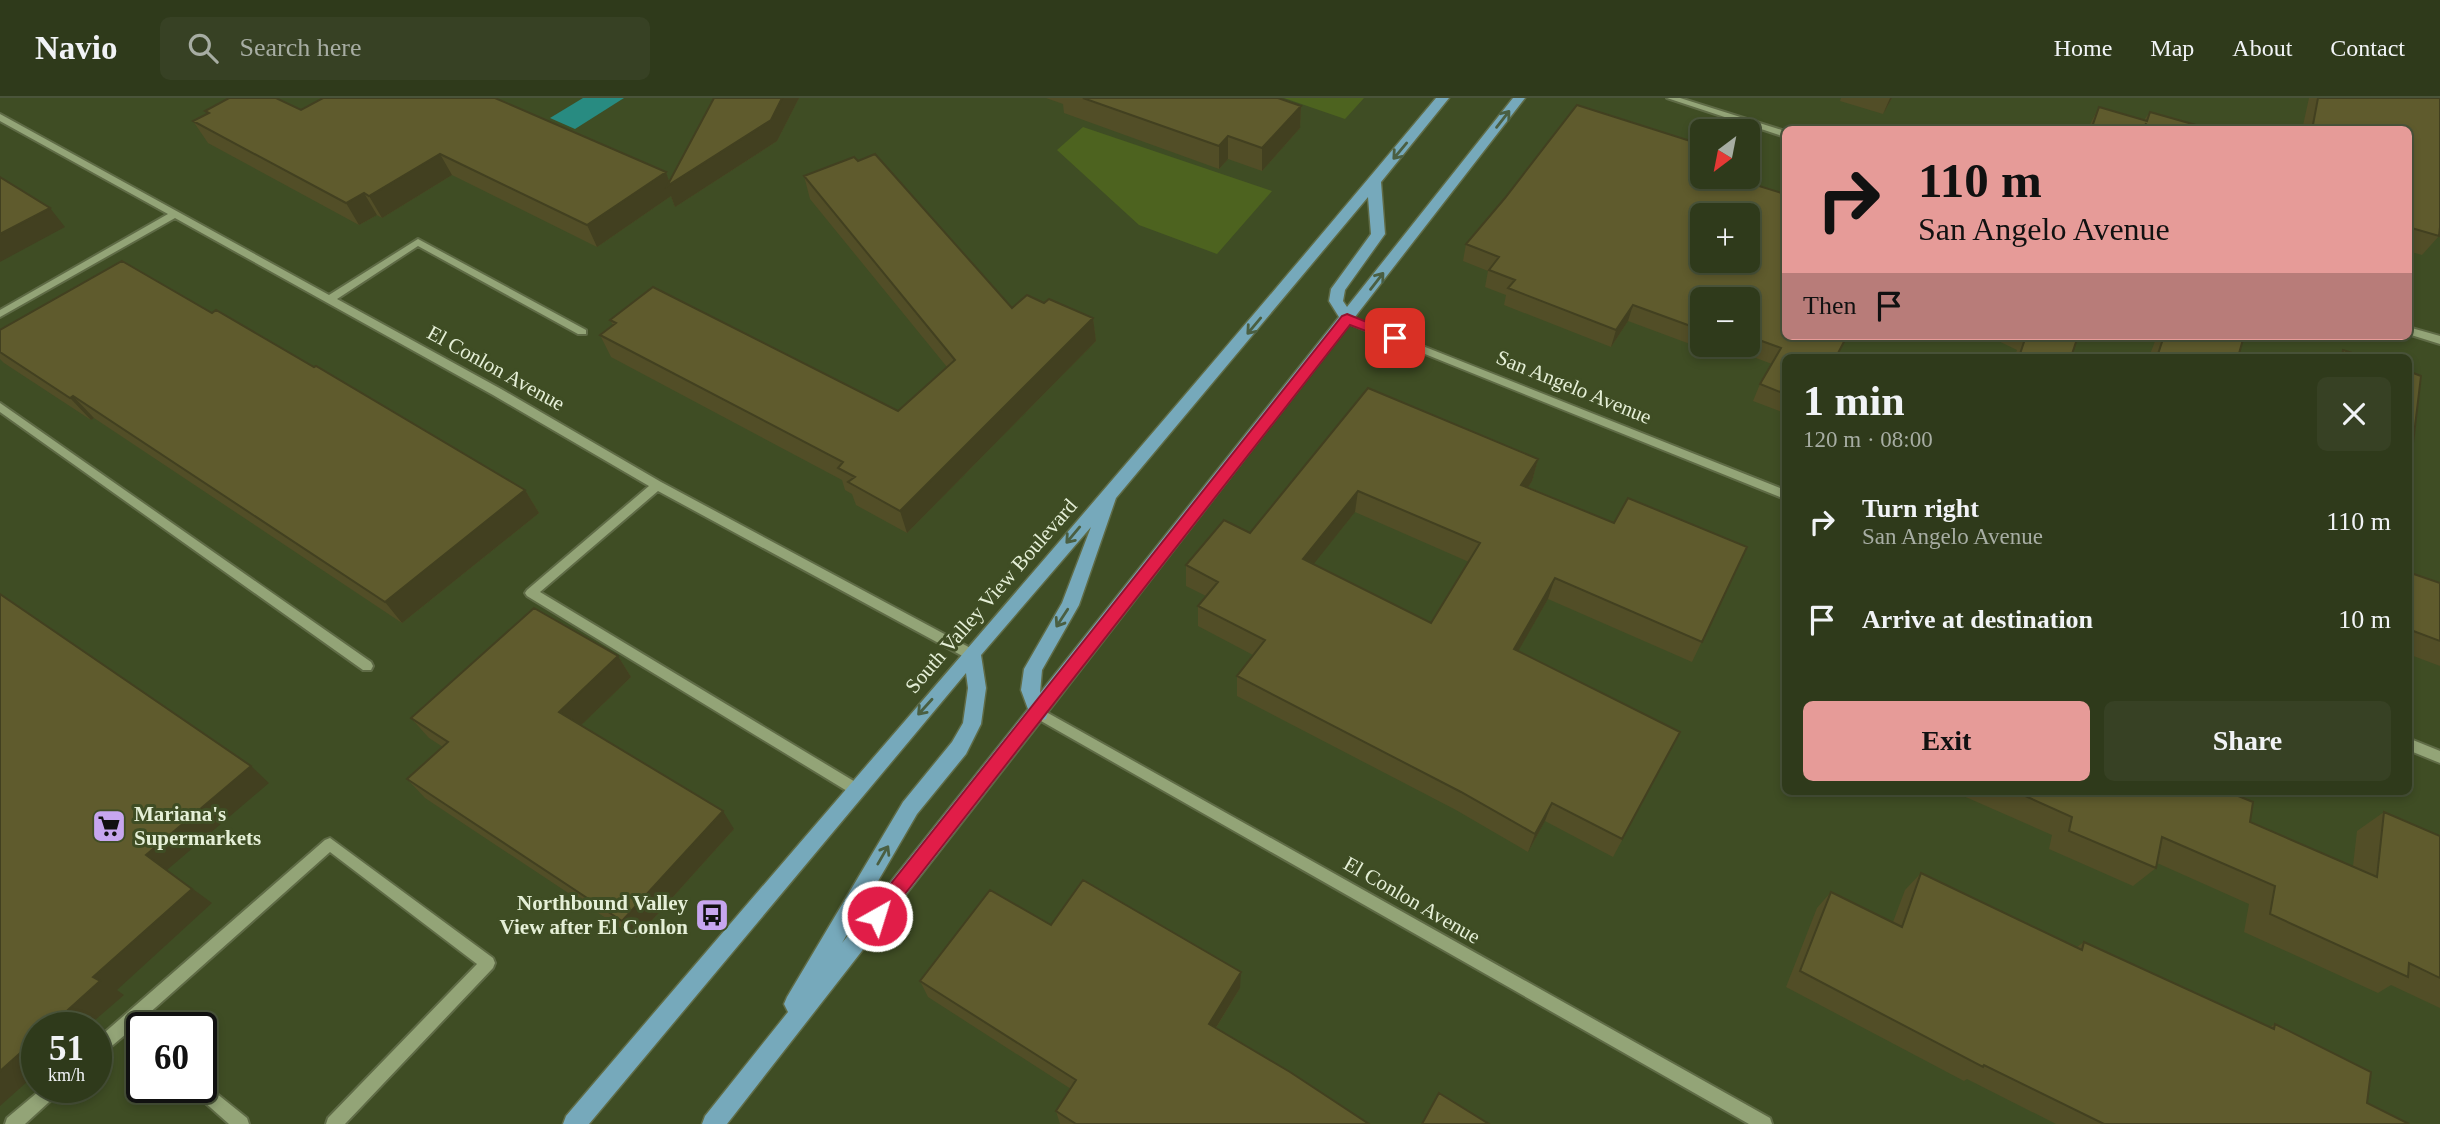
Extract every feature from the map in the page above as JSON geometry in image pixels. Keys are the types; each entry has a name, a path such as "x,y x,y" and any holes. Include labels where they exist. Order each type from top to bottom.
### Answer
{"main road":[{"name":"South Valley View Boulevard","path":"574,1124 1114,486 1249,332 1443,98"},
{"path":"713,1124 1039,713 1519,98"},
{"path":"1347,319 1336,301 1338,289 1378,234 1374,181"},
{"path":"1039,713 1030,690 1033,669 1070,605 1114,486"},
{"path":"761,1061 910,808 960,748 972,723 977,688 972,655"}],"street":[{"path":"1671,98 1782,133"},
{"name":"El Conlon Avenue","path":"0,117 330,299 657,485 972,655"},
{"path":"0,314 175,214"},
{"path":"330,299 418,242 582,332"},
{"name":"San Angelo Avenue","path":"1347,319 1782,494"},
{"path":"2412,331 2440,341"},
{"path":"0,407 367,666"},
{"path":"657,485 531,593 857,790"},
{"name":"El Conlon Avenue","path":"1039,713 1764,1124"},
{"path":"2412,746 2440,757"},
{"path":"140,1012 330,844 488,963 334,1124"},
{"path":"112,1037 126,1024"},
{"path":"13,1124 37,1103"},
{"path":"217,1103 241,1124"}],"green space":[{"path":"1284,98 1364,98 1345,119"},
{"path":"1083,127 1272,191 1217,254 1139,225 1057,150"}],"water":[{"path":"583,98 624,98 575,129 550,118"}],"building":[{"path":"229,98 276,98 301,110 323,98 495,98 666,172 587,225 440,154 369,196 364,193 346,203 193,121"},
{"path":"714,98 782,98 771,120 667,186"},
{"path":"1083,98 1278,98 1301,106 1262,148 1228,136 1219,146"},
{"path":"2318,98 2440,98 2439,236 2412,228 2412,126 2313,126"},
{"path":"1577,105 1690,141 1690,189 1760,189 1760,186 1782,193 1782,340 1845,340 1838,354 1782,354 1782,393 1760,384 1781,348 1760,340 1760,287 1690,287 1690,326 1633,305 1616,330 1508,288 1515,280 1489,270 1499,257 1466,244"},
{"path":"2099,107 2147,121 2150,112 2199,126 2092,126"},
{"path":"875,154 1012,308 1027,295 1044,303 1049,299 1093,318 900,511 848,482 855,477 838,468 843,462 600,335 616,323 610,320 653,287 898,411 955,360 804,176 854,157 858,161"},
{"path":"0,177 50,208 0,234"},
{"path":"122,261 212,313 216,310 316,366 525,490 385,602 73,396 70,398 0,352 0,330"},
{"path":"2025,340 2077,340 2072,354 2020,354"},
{"path":"2163,340 2243,340 2239,354 2158,354"},
{"path":"2412,373 2421,376 2412,451"},
{"path":"1368,388 1538,459 1521,485 1614,523 1628,498 1747,547 1702,642 1555,578 1514,649 1680,732 1622,839 1552,803 1535,834 1461,792 1237,676 1265,640 1198,606 1218,582 1186,565 1224,520 1250,533","holes":["1358,491 1480,543 1431,623 1303,559"]},
{"path":"2412,573 2440,583 2440,641 2412,630"},
{"name":"Mariana's Supermarkets","path":"0,594 251,766 146,855 192,889 93,977 100,981 66,1012 21,1012 21,1052 0,1071"},
{"path":"534,608 618,656 559,712 723,811 622,921 407,779 448,742 411,718"},
{"path":"2023,795 2236,795 2253,802 2250,822 2377,877 2384,812 2440,836 2440,978 2409,963 2408,977 2270,914 2275,886 2162,837 2156,868 2069,831 2072,817"},
{"path":"1921,873 2082,950 2084,942 2274,1029 2275,1024 2371,1072 2367,1103 2409,1124 2104,1124 1984,1065 1983,1067 1800,971 1831,892 1902,927"},
{"path":"1083,880 1241,972 1209,1024 1290,1072 1369,1124 1076,1124 1056,1111 1076,1080 920,981 990,890 1051,925"},
{"path":"1439,1093 1489,1124 1422,1124"}],"place":[{"name":"Mariana's Supermarkets","path":"109,826"},
{"name":"Northbound Valley View after El Conlon","path":"712,915"}],"route":[{"path":"877,916 1347,319 1395,338"}]}
